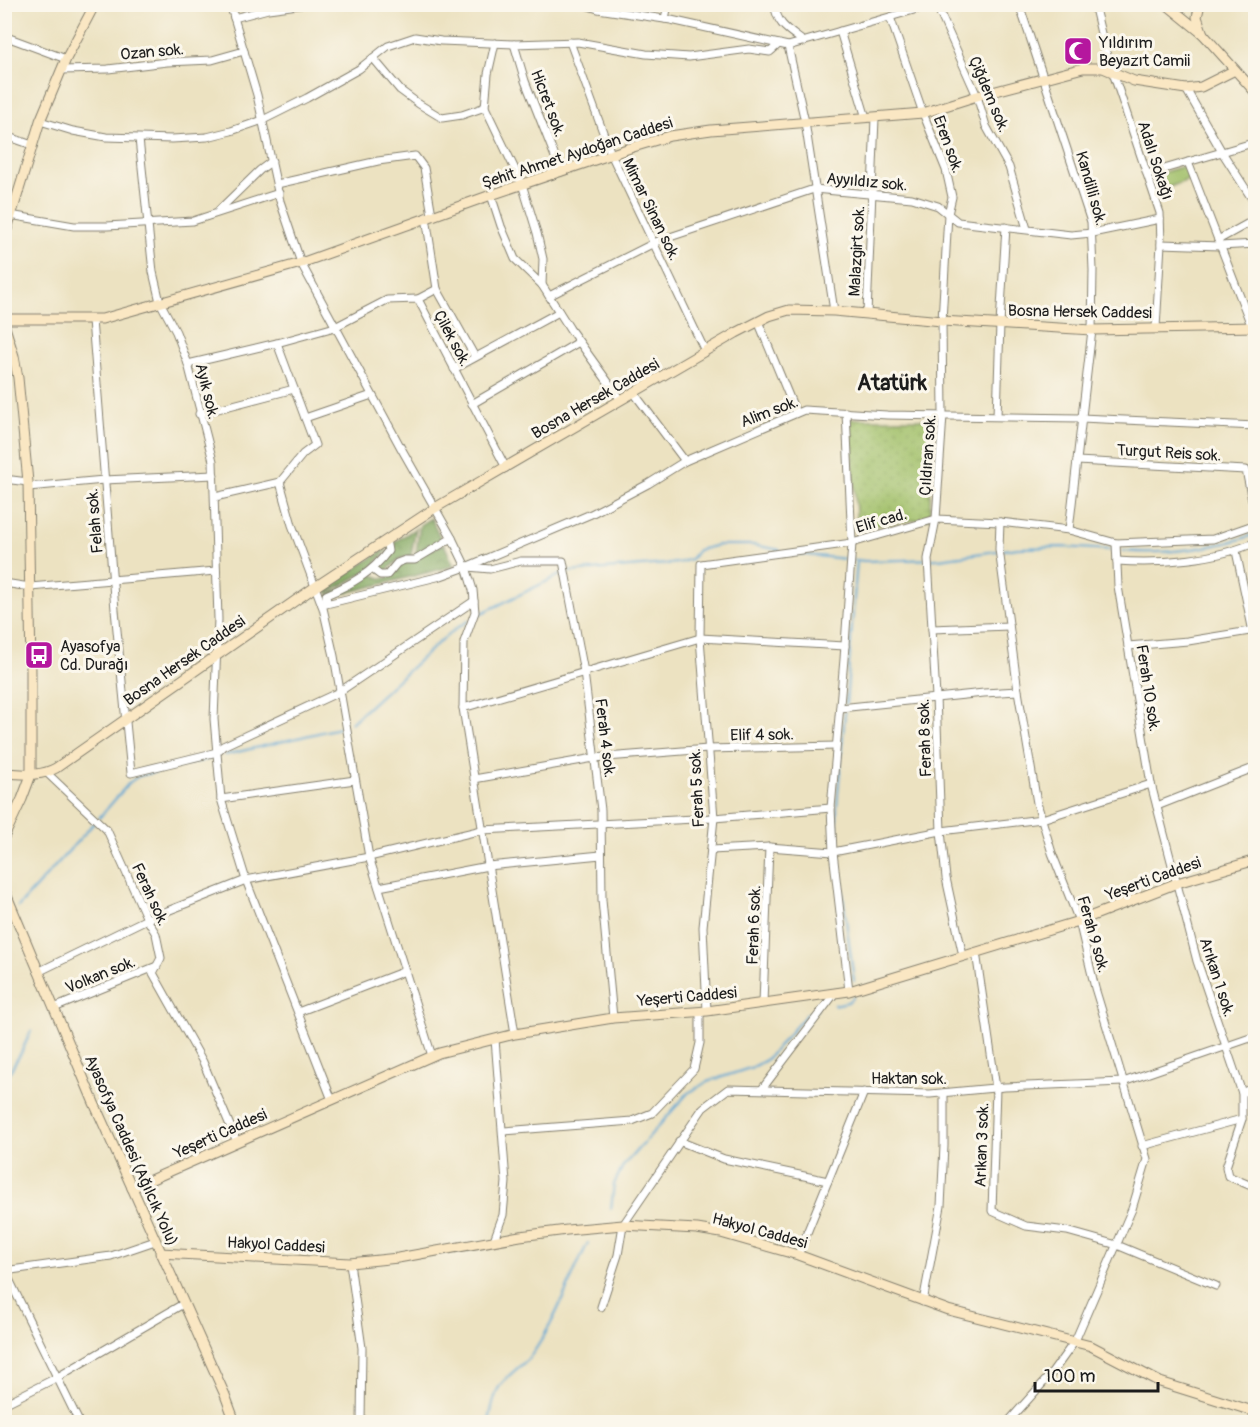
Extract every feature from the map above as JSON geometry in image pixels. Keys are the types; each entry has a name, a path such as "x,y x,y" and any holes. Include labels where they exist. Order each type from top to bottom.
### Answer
{"street":[{"path":"4,239 8,215 40,121 66,59 95,4"},
{"path":"230,4 262,120 279,194 301,263 466,567 475,612 464,642 464,708 515,1034"},
{"path":"234,18 268,9 306,4"},
{"path":"582,4 598,9 665,19 788,46 935,4"},
{"path":"665,19 668,4"},
{"path":"774,4 776,17 781,24 804,42"},
{"name":"Çiğdem sok.","path":"935,4 977,96 986,126 1009,167 1026,229"},
{"name":"Kandilli sok.","path":"1018,4 1091,222 1092,330 1069,530"},
{"name":"Adalı Sokağı","path":"1094,4 1099,28 1160,219 1161,244 1156,328"},
{"path":"1166,4 1203,34 1256,93"},
{"path":"1200,4 1197,16 1203,34"},
{"name":"Eren sok.","path":"890,17 923,113 946,170 952,197 948,214 942,321"},
{"name":"Malazgirt sok.","path":"840,31 871,118 872,194 867,314"},
{"path":"4,36 66,59"},
{"path":"40,121 106,137 139,139 207,137 262,120 360,69 388,46 415,37 441,41 514,44 570,42 646,54 689,57 749,50 770,52 779,44"},
{"name":"Mimar Sinan sok.","path":"570,42 611,154 705,351"},
{"path":"495,43 488,74 485,107 522,184 543,259 542,285"},
{"name":"Hicret sok.","path":"514,44 525,81 561,172"},
{"path":"788,46 805,122 834,311"},
{"name":"Ozan sok.","path":"61,70 108,69 167,62 212,60 244,51"},
{"path":"373,58 400,90 442,118 462,115 485,107"},
{"name":"Şehit Ahmet Aydoğan Caddesi","path":"4,321 92,320 301,263 429,216 670,136 696,131 923,113 1044,78 1095,67 1145,84 1186,89 1210,84 1235,70"},
{"path":"1186,89 1256,205"},
{"path":"4,135 32,145"},
{"name":"Ayık sok.","path":"139,139 153,272 160,302 176,332 188,364 213,460 218,619 214,719 221,799 246,880 332,1100"},
{"path":"1147,174 1256,141"},
{"path":"277,184 378,161 415,156 424,168 437,289 475,357"},
{"path":"218,212 272,161"},
{"path":"1188,162 1254,327 1256,338"},
{"name":"Ayyıldız sok.","path":"549,296 653,244 814,189 912,198 938,206 957,222 1071,235 1160,219"},
{"path":"8,215 74,226 193,221 279,194"},
{"path":"491,195 515,259 542,285 621,400"},
{"path":"1219,243 1256,219"},
{"path":"997,416 1006,226"},
{"path":"1161,244 1256,244"},
{"path":"417,299 437,289"},
{"name":"Çilek sok.","path":"188,364 335,327 387,300 417,299 506,468"},
{"name":"Bosna Hersek Caddesi","path":"4,773 30,775 47,773 68,761 316,587 435,508 705,351 758,321 779,312 789,310 834,311 942,321 1092,330 1254,327"},
{"path":"454,369 559,312"},
{"name":"Felah sok.","path":"92,320 130,773 217,752"},
{"path":"4,321 18,378 28,484 30,587 30,775 22,799 4,837"},
{"path":"758,321 796,413"},
{"name":"Çıldıran sok.","path":"936,519 943,415 942,321"},
{"path":"472,404 579,342"},
{"path":"215,497 280,482 303,454 315,445 278,343"},
{"path":"200,414 294,389"},
{"path":"633,393 685,461"},
{"path":"305,418 372,395"},
{"name":"Alim sok.","path":"325,604 441,576 466,567 591,514 648,484 685,461 804,410 1082,417 1256,426"},
{"path":"846,412 852,543 831,808 833,852 849,991"},
{"name":"Turgut Reis sok.","path":"1077,461 1246,470 1256,522"},
{"path":"4,479 28,484 214,475"},
{"path":"280,482 292,525 325,604"},
{"name":"Elif cad.","path":"701,564 852,543 936,519 1000,522 1069,530"},
{"name":"Ferah 8 sok.","path":"936,519 928,559 941,831 946,878 963,956"},
{"name":"Ferah 9 sok.","path":"1000,522 999,549 1009,626 1037,803 1052,852 1079,921 1095,988 1146,1159 1132,1209 1076,1341 1052,1374 1008,1422"},
{"path":"1069,530 1116,543 1213,539 1256,522"},
{"path":"372,569 380,575 387,574 396,563 415,560 452,538"},
{"path":"386,540 388,551 372,569 347,586 326,595 325,604 369,857 432,1056"},
{"path":"1117,561 1147,563 1236,551 1256,542"},
{"name":"Ferah 10 sok.","path":"1116,543 1118,586 1151,784 1177,883"},
{"path":"1236,551 1256,646"},
{"name":"Ferah 4 sok.","path":"466,567 490,569 521,561 563,561 584,672 594,758 601,824 602,900 612,1018"},
{"name":"Ferah 5 sok.","path":"504,1131 632,1121 652,1113 694,1069 704,1011 703,927 714,818 700,638 701,564"},
{"path":"4,583 30,587 216,571"},
{"path":"217,752 223,746 339,692 474,601"},
{"path":"932,629 1009,626"},
{"path":"1128,646 1188,641 1254,631"},
{"path":"464,708 700,638 845,646"},
{"path":"840,708 1018,691"},
{"name":"Elif 4 sok.","path":"474,779 594,758 708,749 837,746"},
{"path":"1157,806 1256,767"},
{"name":"Ferah sok.","path":"47,773 107,830 156,934 161,958 153,973 203,1062 237,1142"},
{"path":"221,799 355,780"},
{"path":"711,850 769,847 833,852 941,831 1042,819 1151,784"},
{"path":"38,972 147,919 246,880 369,857 482,830 714,818 831,808"},
{"name":"Ferah 6 sok.","path":"763,1003 769,847"},
{"path":"379,887 488,866 601,855"},
{"name":"Yeşerti Caddesi","path":"132,1188 432,1056 515,1034 612,1018 704,1011 849,991 1079,921 1177,883 1254,864"},
{"name":"Arıkan 1 sok.","path":"1177,883 1197,961 1242,1093 1242,1119 1226,1172 1228,1176 1256,1188"},
{"name":"Ayasofya Caddesi (Ağılcık Yolu)","path":"4,889 38,972 235,1422"},
{"name":"Arıkan 3 sok.","path":"976,952 996,1088 992,1210 1026,1226 1067,1231 1117,1245"},
{"name":"Volkan sok.","path":"54,1008 157,965"},
{"path":"298,1012 405,971"},
{"path":"762,1089 835,993"},
{"name":"Haktan sok.","path":"623,1226 703,1108 728,1089 944,1093 996,1088 1123,1082 1256,1036"},
{"path":"494,1240 503,1215 506,1194 504,1131 497,1083 495,1039"},
{"path":"1242,1093 1256,1086"},
{"path":"798,1255 864,1092"},
{"path":"923,1302 941,1206 944,1093"},
{"path":"1142,1146 1242,1119"},
{"path":"679,1141 724,1159 828,1181"},
{"path":"601,1307 618,1255 623,1226"},
{"name":"Hakyol Caddesi","path":"160,1253 350,1263 443,1251 494,1240 567,1230 623,1226 670,1227 721,1233 798,1255 923,1302 984,1320 1091,1346 1160,1382 1256,1412"},
{"path":"79,1422 5,1271 111,1256 155,1241"},
{"path":"1117,1245 1216,1286"},
{"path":"350,1263 362,1348 361,1422"},
{"path":"4,1404 56,1378 183,1304"}],"green space":[{"path":"1185,166 1190,179 1159,191 1154,175"},
{"path":"850,419 931,419 930,518 857,528"},
{"path":"431,518 442,541 415,559 420,525"},
{"path":"416,528 411,556 399,559 384,573 376,569 390,551 393,543"},
{"path":"444,544 454,566 330,597 329,595 370,573 380,578 388,578 397,565"},
{"path":"385,549 386,551 372,568 328,593 325,589"}],"waterway":[{"path":"1123,551 1155,552 1190,549 1225,543 1256,534"},
{"path":"568,572 678,563 691,559 698,550 719,545 753,545 780,550"},
{"path":"798,554 865,561 939,559 1018,548 1062,547 1112,550"},
{"path":"846,704 857,560"},
{"path":"476,616 562,574"},
{"path":"351,723 438,643 468,621"},
{"path":"837,843 837,806 845,712"},
{"path":"225,755 339,728"},
{"path":"99,818 130,782 139,776 213,758"},
{"path":"18,907 95,822"},
{"path":"838,858 854,981"},
{"path":"834,1005 848,1002 853,997"},
{"path":"611,1209 614,1184 623,1166 688,1093 707,1082 753,1067 766,1060 806,1015 817,1010"},
{"path":"4,1081 31,1031"},
{"path":"489,1422 499,1387 531,1356 542,1339 588,1243"}],"place":[{"name":"Yıldırım Beyazıt Camii","path":"1078,51"},
{"name":"Ayasofya Cd. Durağı","path":"39,655"}],"district":[{"name":"Atatürk","path":"892,382"}]}
